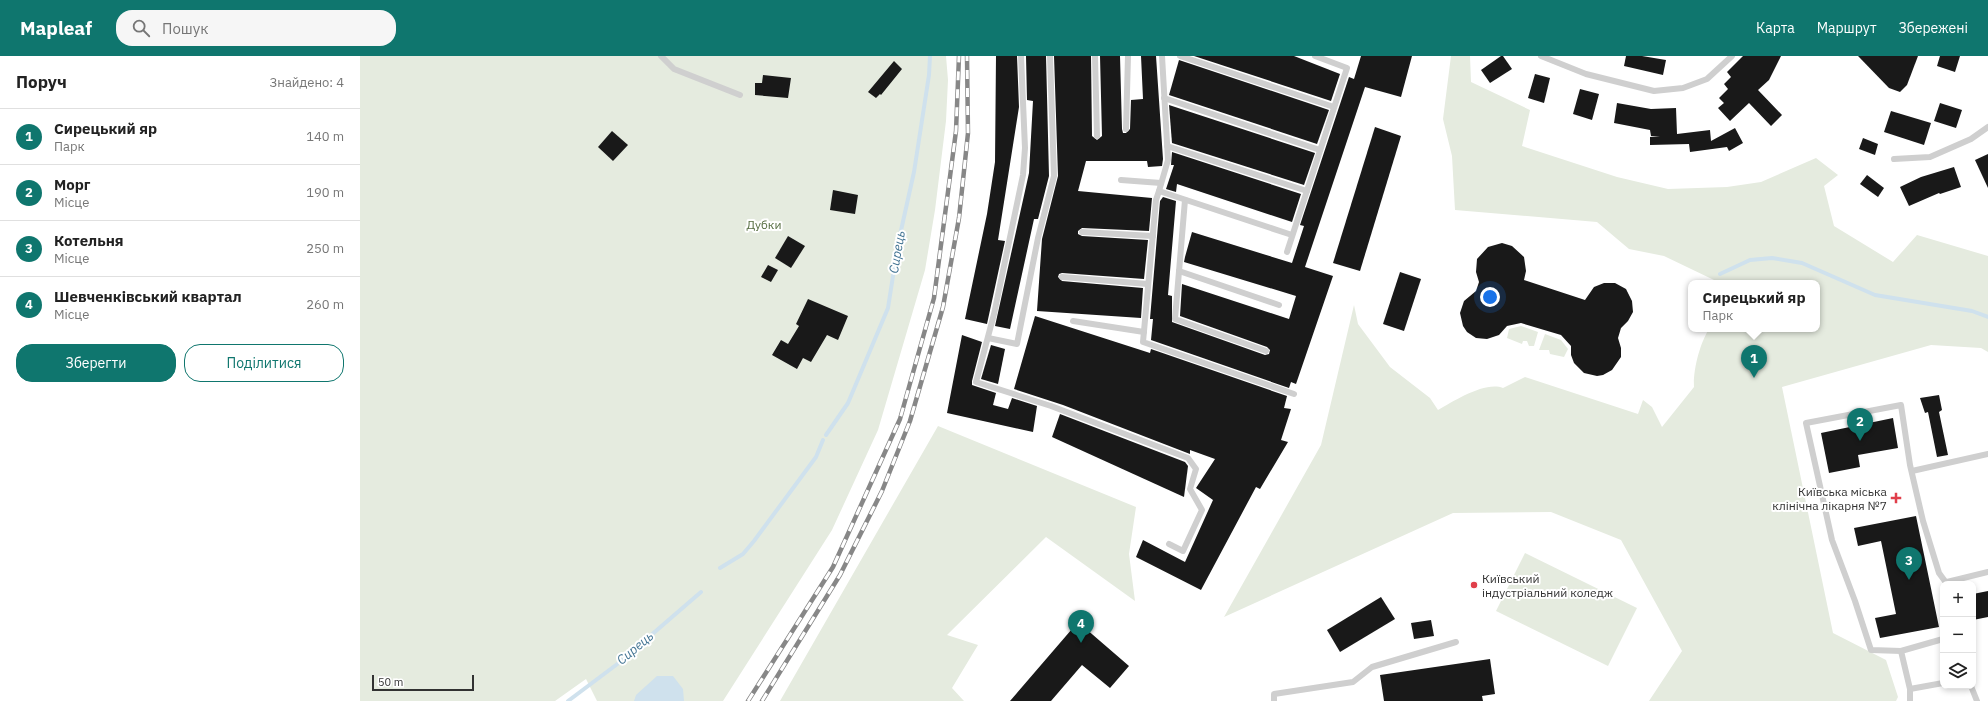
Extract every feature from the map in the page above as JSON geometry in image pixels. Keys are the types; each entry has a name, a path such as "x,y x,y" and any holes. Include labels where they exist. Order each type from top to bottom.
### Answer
{"lane":[{"path":"661,56 674,69 740,95"},
{"path":"1021,56 1025,148 1023,175 988,338 976,382 1051,406 1188,458 1196,469 1190,489 1202,510 1183,551 1169,544"},
{"path":"988,338 1017,344 1038,238 1054,176 1050,56"},
{"path":"1095,56 1097,136"},
{"path":"1126,130 1128,56"},
{"path":"1162,56 1168,160 1159,191 1153,236 1143,342 1294,394"},
{"path":"1180,56 1334,107"},
{"path":"1287,252 1347,68 1315,56"},
{"path":"1541,56 1586,74 1654,91 1683,88 1707,79 1732,56"},
{"path":"1164,98 1320,150"},
{"path":"1894,159 1930,157 1971,138 1988,128"},
{"path":"1167,146 1307,191"},
{"path":"1121,180 1161,183"},
{"path":"1159,191 1292,235"},
{"path":"1185,200 1175,319 1266,351"},
{"path":"1082,232 1153,236"},
{"path":"1179,271 1279,305"},
{"path":"1062,277 1148,284"},
{"path":"1073,321 1144,332"},
{"path":"1940,640 1901,651 1870,650 1855,601 1832,540 1806,423 1901,405 1912,471 1931,551 1939,572 1946,581"},
{"path":"1912,471 1988,454"},
{"path":"1954,581 1988,572"},
{"path":"1274,701 1274,694 1353,682 1372,667 1456,642"},
{"path":"1901,651 1910,689 1910,701"},
{"path":"1910,689 1940,684"},
{"path":"1973,689 1977,701"}],"green space":[{"name":"Дубки","path":"360,56 946,56 948,80 946,121 935,210 925,270 878,430 832,530 723,701 597,701 586,679 555,701 360,701"},
{"path":"1451,56 1470,56 1471,82 1530,110 1522,146 1617,177 1668,189 1727,187 1761,182 1816,158 1838,175 1824,186 1834,226 1893,262 1917,235 1988,256 1988,352 1981,348 1931,345 1782,387 1833,633 1886,660 1898,697 1896,701 1649,701 1682,651 1621,540 1551,512 1453,513 1224,617 1321,445 1354,305 1358,324 1390,367 1430,398 1438,410 1470,393 1488,387 1503,388 1525,377 1638,414 1643,400 1652,407 1662,427 1694,387 1698,357 1708,332 1820,332 1820,280 1714,280 1664,256 1629,249 1597,222 1455,210 1452,156 1443,119"},
{"path":"1521,326 1538,332 1534,346 1529,346 1527,341 1523,341 1522,344 1507,338 1509,329"},
{"path":"1545,334 1561,340 1568,349 1564,357 1550,354 1549,350 1539,350"},
{"path":"938,426 1136,507 1129,554 1135,601 1046,537 947,635 978,645 952,688 964,701 780,701"},
{"path":"1525,553 1637,608 1608,666 1496,611"}],"water":[{"path":"657,676 673,676 683,689 684,701 634,701 636,695"}],"building":[{"path":"996,56 1017,56 1019,107 998,240 1005,241 987,324 965,319 987,214 995,162"},
{"path":"1026,56 1046,56 1049,176 1038,219 1034,219 1010,329 995,326 1029,173 1033,101 1027,100"},
{"path":"1054,56 1091,56 1092,136 1097,140 1102,136 1100,56 1120,56 1122,129 1123,133 1126,133 1130,129 1131,100 1143,99 1141,56 1156,56 1163,159 1162,166 1148,167 1147,161 1086,161 1078,191 1152,198 1149,231 1082,228 1078,231 1078,234 1082,236 1148,240 1144,279 1062,273 1059,274 1058,277 1062,281 1143,288 1141,318 1037,311 1042,239 1058,176"},
{"path":"1194,56 1294,56 1340,74 1331,101"},
{"path":"1361,56 1412,56 1401,97 1365,87 1305,267 1333,276 1296,384 1291,382 1289,388 1151,340 1153,319 1150,319 1160,201 1163,197 1176,201 1168,295 1172,296 1172,322 1265,355 1269,354 1270,350 1267,347 1180,316 1182,284 1289,319 1296,296 1184,262 1192,232 1292,263 1304,226 1300,225 1349,77 1354,79"},
{"path":"1503,56 1512,69 1490,83 1481,70"},
{"path":"1626,56 1642,56 1666,60 1663,75 1624,66"},
{"path":"1743,56 1781,56 1769,80 1758,90 1782,115 1771,126 1749,103 1730,121 1718,108 1724,103 1719,98 1728,89 1724,84 1731,77 1727,72"},
{"path":"1858,56 1918,56 1907,85 1900,92 1889,88"},
{"path":"1940,56 1960,56 1955,72 1937,66"},
{"path":"1179,60 1329,110 1317,144 1169,95"},
{"path":"894,61 902,69 881,95 880,94 876,98 868,92"},
{"path":"1535,74 1550,78 1544,103 1528,98"},
{"path":"763,75 791,78 788,98 755,95 755,83 762,83"},
{"path":"1580,89 1599,94 1592,120 1573,114"},
{"path":"1617,103 1651,109 1676,108 1677,134 1710,130 1711,141 1735,128 1743,143 1729,151 1727,147 1690,152 1689,144 1650,145 1650,137 1660,136 1651,136 1650,130 1614,123"},
{"path":"1940,103 1962,110 1956,128 1934,121"},
{"path":"1169,105 1315,153 1304,185 1172,143"},
{"path":"1891,111 1931,123 1924,145 1884,132"},
{"path":"1375,127 1401,136 1360,271 1333,263"},
{"path":"612,131 628,145 613,161 598,147"},
{"path":"1863,138 1878,144 1875,155 1859,149"},
{"path":"1172,152 1301,194 1292,222 1177,184 1176,192 1166,189 1174,165 1171,165"},
{"path":"1988,154 1988,188 1975,160"},
{"path":"1954,167 1961,187 1940,194 1939,193 1909,206 1900,187 1921,177"},
{"path":"1867,175 1884,188 1878,197 1860,184"},
{"path":"833,190 858,195 855,214 830,210"},
{"path":"788,236 805,246 791,268 775,258"},
{"path":"1502,243 1512,246 1524,257 1526,271 1524,280 1585,300 1594,287 1604,283 1615,283 1626,289 1632,301 1633,312 1628,321 1621,328 1618,338 1621,348 1621,357 1612,370 1603,375 1597,376 1584,373 1574,363 1571,355 1571,346 1561,335 1521,323 1507,326 1499,335 1487,339 1476,338 1467,332 1463,326 1460,313 1464,301 1476,291 1479,282 1476,272 1477,259 1488,247"},
{"path":"768,265 778,270 771,282 761,277"},
{"path":"1400,272 1421,279 1404,331 1383,324"},
{"path":"808,299 848,316 838,340 827,335 811,362 803,358 797,369 772,355 781,340 788,344 799,326 796,324"},
{"path":"1035,316 1150,353 1151,349 1287,396 1284,408 1291,409 1281,440 1288,442 1260,489 1256,487 1201,590 1136,557 1143,540 1185,562 1213,500 1196,488 1215,459 1190,450 1190,454 1063,405 1014,389"},
{"path":"962,335 982,342 972,385 996,393 993,405 1008,409 1012,398 1037,406 1033,432 947,413"},
{"path":"991,345 1005,349 998,384 981,379"},
{"path":"1939,395 1942,410 1939,412 1948,455 1937,457 1928,412 1925,413 1920,398"},
{"path":"1060,414 1185,462 1188,466 1184,497 1052,437"},
{"path":"1893,418 1898,448 1858,455 1860,467 1829,473 1821,433"},
{"path":"1916,516 1939,627 1880,638 1875,618 1896,614 1881,541 1858,546 1854,528"},
{"path":"1988,591 1988,617 1976,619 1976,593"},
{"path":"1381,597 1395,619 1340,652 1327,630"},
{"path":"1431,620 1434,636 1414,639 1411,623"},
{"path":"1078,622 1129,666 1110,688 1082,665 1051,701 1010,701"},
{"path":"1490,659 1495,694 1482,696 1483,701 1384,701 1380,675"}],"waterway":[{"name":"Сирець","path":"826,435 848,403 888,308 898,244 914,172 929,75 930,56"},
{"path":"1720,274 1750,260 1772,258 1802,263 1875,295 1972,311 1988,317"},
{"name":"Сирець","path":"720,568 743,554 754,541 816,457 823,440"},
{"name":"Сирець","path":"568,701 620,662 701,592"}],"railway":[{"path":"748,701 833,567 900,419 934,298 956,131 959,56"},
{"path":"762,701 840,575 882,491 910,421 943,307 959,218 968,133 967,56"}],"place":[{"name":"Сирецький яр","path":"1754,378"},
{"name":"Морг","path":"1860,441"},
{"name":"Київська міська клінічна лікарня №7","path":"1896,498"},
{"name":"Котельня","path":"1909,580"},
{"name":"Київський індустріальний коледж","path":"1474,585"},
{"name":"Шевченківський квартал","path":"1081,643"}]}
